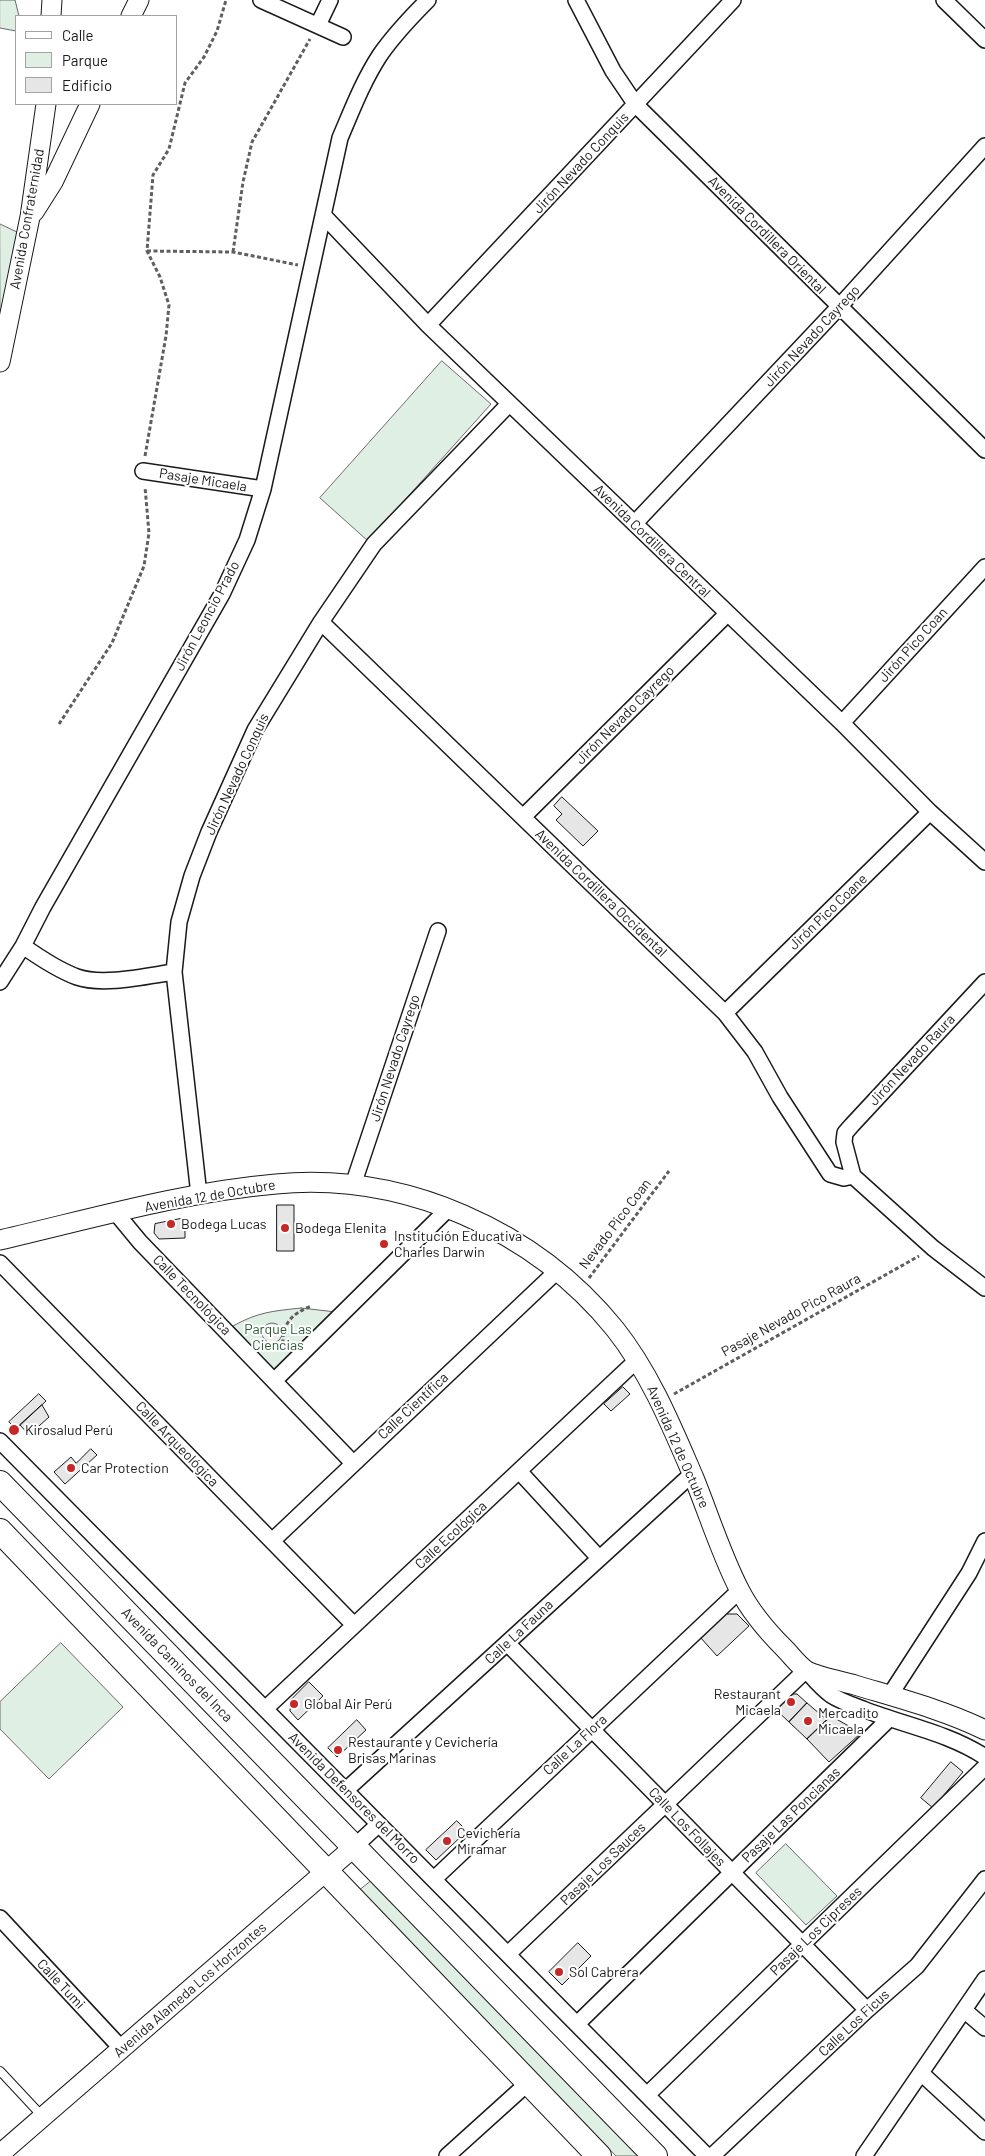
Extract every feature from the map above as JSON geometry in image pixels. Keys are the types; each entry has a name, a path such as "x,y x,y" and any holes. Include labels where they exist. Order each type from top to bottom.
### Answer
{"main road":[{"name":"Avenida Caminos del Inca","path":"0,1483 655,2156"},
{"path":"0,1531 599,2156"}],"street":[{"path":"52,0 52,15"},
{"path":"132,15 139,0"},
{"path":"261,0 343,37"},
{"path":"318,26 330,0"},
{"name":"Jirón Leoncio Prado","path":"0,982 23,946 43,907 222,594 247,540 264,489 340,138 360,89 380,55 406,21 428,0"},
{"name":"Avenida Cordillera Oriental","path":"576,0 613,71 636,106 985,450"},
{"name":"Jirón Nevado Conquis","path":"428,326 636,106 732,0"},
{"path":"944,0 985,40"},
{"name":"Avenida Confraternidad","path":"0,362 30,217 46,105"},
{"path":"30,217 53,182 90,105"},
{"name":"Jirón Nevado Cayrego","path":"635,524 839,307 985,146"},
{"name":"Avenida Cordillera Central","path":"322,215 428,326 842,723 930,812 985,862"},
{"name":"Jirón Nevado Conquis","path":"199,1195 174,972 179,922 192,876 209,832 256,730 321,622 374,544 509,404"},
{"name":"Pasaje Micaela","path":"143,471 264,489"},
{"name":"Jirón Pico Coan","path":"842,723 985,567"},
{"name":"Jirón Nevado Cayrego","path":"523,817 727,614"},
{"name":"Avenida Cordillera Occidental","path":"321,622 725,1013 755,1052 780,1097 830,1174 844,1178 853,1176"},
{"name":"Jirón Pico Coane","path":"725,1013 930,812"},
{"name":"Jirón Nevado Cayrego","path":"353,1185 438,931"},
{"path":"23,946 45,961 78,977 95,980 174,972"},
{"name":"Jirón Nevado Raura","path":"853,1176 844,1142 845,1133 985,982"},
{"path":"853,1176 933,1248 985,1288"},
{"name":"Avenida 12 de Octubre","path":"0,1240 199,1195 279,1183 320,1182 395,1192 449,1208 518,1243 580,1291 616,1331 636,1361 660,1402 740,1590 768,1632 832,1696 889,1719 942,1736 973,1749 985,1757"},
{"path":"274,1381 449,1208"},
{"name":"Calle Tecnológica","path":"116,1213 353,1463"},
{"name":"Calle Arqueológica","path":"0,1263 354,1625"},
{"name":"Calle Científica","path":"272,1541 556,1272"},
{"name":"Calle Ecológica","path":"265,1709 636,1361"},
{"name":"Avenida Defensores del Morro","path":"0,1440 508,1954 581,2020 647,2096 707,2156"},
{"path":"519,1471 599,1558"},
{"name":"Calle La Fauna","path":"346,1790 692,1474"},
{"path":"890,1695 969,1573 985,1540"},
{"name":"Calle La Flora","path":"434,1879 740,1590"},
{"name":"Calle Los Follajes","path":"507,1643 867,2010"},
{"name":"Avenida 12 de Octubre","path":"806,1670 890,1695 949,1715 985,1730"},
{"name":"Pasaje Los Sauces","path":"508,1954 806,1670"},
{"name":"Pasaje Las Poncianas","path":"581,2020 889,1719"},
{"name":"Pasaje Los Cipreses","path":"647,2096 985,1767"},
{"name":"Avenida Alameda Los Horizontes","path":"0,2154 379,1824"},
{"name":"Calle Los Ficus","path":"712,2156 867,2010 917,1966 985,1879"},
{"name":"Calle Tumi","path":"0,1918 122,2049"},
{"path":"864,2156 985,1979"},
{"path":"964,2010 985,2028"},
{"path":"921,2073 985,2132"},
{"path":"448,2156 530,2082"}],"lane":[{"path":"0,2071 43,2117"}],"path":[{"path":"59,724 112,644 144,566 149,533 143,471 166,336 169,305 160,277 147,251 154,175 169,149 184,83 204,57 217,31 226,0"},
{"path":"233,252 243,182 252,142 318,26"},
{"path":"147,251 233,252 311,268"},
{"name":"Nevado Pico Coan","path":"580,1291 669,1171"},
{"name":"Pasaje Nevado Pico Raura","path":"660,1402 933,1248"},
{"path":"289,1366 283,1344 284,1326 290,1317 300,1310 312,1306"}],"green space":[{"path":"0,0 15,0 19,15 15,15 15,31 0,28"},
{"path":"0,224 19,233 0,331"},
{"path":"442,361 491,404 368,541 320,498"},
{"name":"Parque Las Ciencias","path":"301,1308 336,1312 277,1370 270,1367 233,1326 266,1313"},
{"path":"61,1643 123,1707 49,1779 0,1729 0,1702"},
{"path":"786,1844 837,1896 806,1925 756,1873"},
{"path":"375,1878 645,2156 616,2156 360,1890"}],"shaded area":[{"path":"272,1323 279,1326 282,1333 279,1340 272,1343 265,1340 262,1333 265,1326"}],"building":[{"path":"562,797 598,831 583,846 556,820 562,814 554,806"},
{"name":"Bodega Elenita","path":"277,1205 294,1205 294,1251 277,1251"},
{"path":"185,1218 185,1238 159,1239 154,1233 155,1224"},
{"path":"623,1387 630,1394 611,1411 604,1404"},
{"path":"39,1394 46,1401 16,1429 9,1422"},
{"path":"42,1405 49,1417 29,1435 20,1425"},
{"name":"Car Protection","path":"91,1449 97,1455 65,1484 54,1472 71,1457 76,1463"},
{"path":"726,1614 737,1614 749,1626 717,1656 700,1637"},
{"path":"309,1682 323,1696 298,1720 290,1711 291,1700"},
{"path":"787,1694 797,1694 807,1703 789,1722 774,1708"},
{"name":"Mercadito Micaela","path":"807,1703 827,1720 807,1739 789,1722"},
{"path":"831,1716 861,1733 829,1762 807,1739"},
{"path":"357,1720 366,1730 337,1757 328,1748"},
{"path":"951,1762 963,1772 933,1808 921,1798"},
{"name":"Cevichería Miramar","path":"457,1821 467,1831 436,1860 426,1850"},
{"path":"578,1943 591,1956 562,1985 549,1972"}],"place":[{"name":"Bodega Lucas","path":"171,1224"},
{"name":"Bodega Elenita","path":"285,1228"},
{"name":"Institución Educativa Charles Darwin","path":"384,1244"},
{"name":"Kirosalud Perú","path":"14,1430"},
{"name":"Car Protection","path":"71,1468"},
{"name":"Restaurant Micaela","path":"791,1702"},
{"name":"Global Air Perú","path":"294,1704"},
{"name":"Mercadito Micaela","path":"808,1721"},
{"name":"Restaurante y Cevichería Brisas Marinas","path":"338,1750"},
{"name":"Cevichería Miramar","path":"447,1841"},
{"name":"Sol Cabrera","path":"559,1972"}]}
